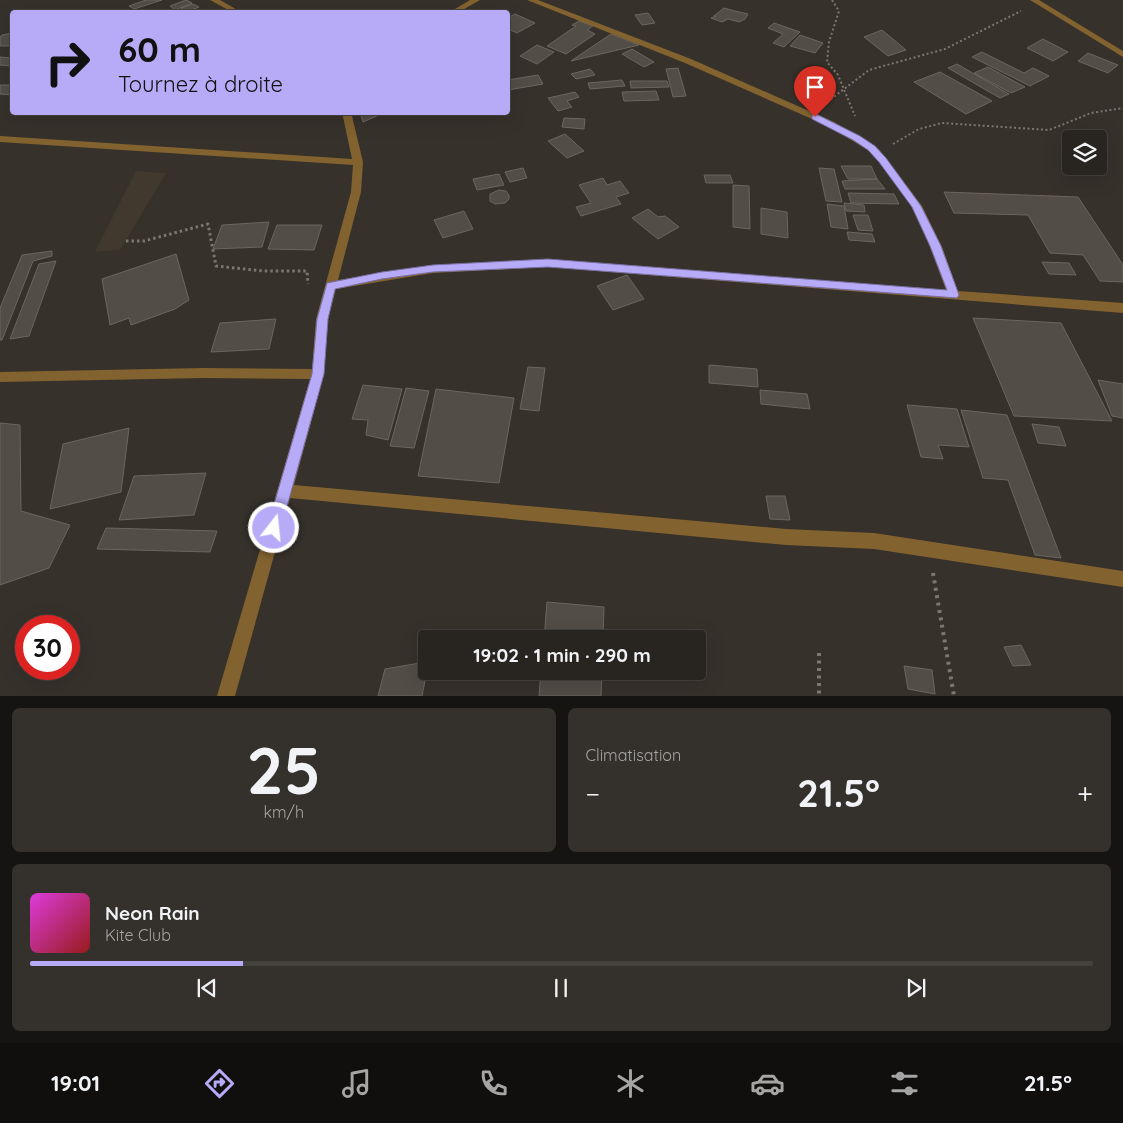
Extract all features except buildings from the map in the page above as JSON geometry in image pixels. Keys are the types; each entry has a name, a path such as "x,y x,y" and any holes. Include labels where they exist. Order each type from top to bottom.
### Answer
{"street":[{"path":"458,10 476,0"},
{"path":"531,0 688,62 800,110 831,124 872,148 917,206 936,246 954,295"},
{"path":"218,1 234,10"},
{"path":"1036,1 1123,55"},
{"path":"226,696 318,374 322,319 356,192 358,162 347,115"},
{"path":"0,139 358,162"},
{"path":"331,286 433,269 548,263 1123,308"},
{"path":"0,377 204,372 318,374"},
{"path":"284,491 786,537 874,541 1123,579"}],"path":[{"path":"832,0 839,11 829,42 827,62 838,75 856,120"},
{"path":"800,110 801,97 820,107 870,70 945,49 1036,1"},
{"path":"883,160 888,147 919,129 942,123 1049,130 1091,113 1123,108"},
{"path":"126,241 144,241 208,224 216,266 263,271 307,271 307,284 331,286"},
{"path":"928,549 954,696"},
{"path":"819,654 819,696"}],"shaded area":[{"path":"136,171 166,173 120,250 95,252"}],"route":[{"path":"274,528 318,374 322,319 331,286 433,269 548,263 581,264 661,273 954,295 936,246 917,206 883,160 872,148 815,117"}]}
